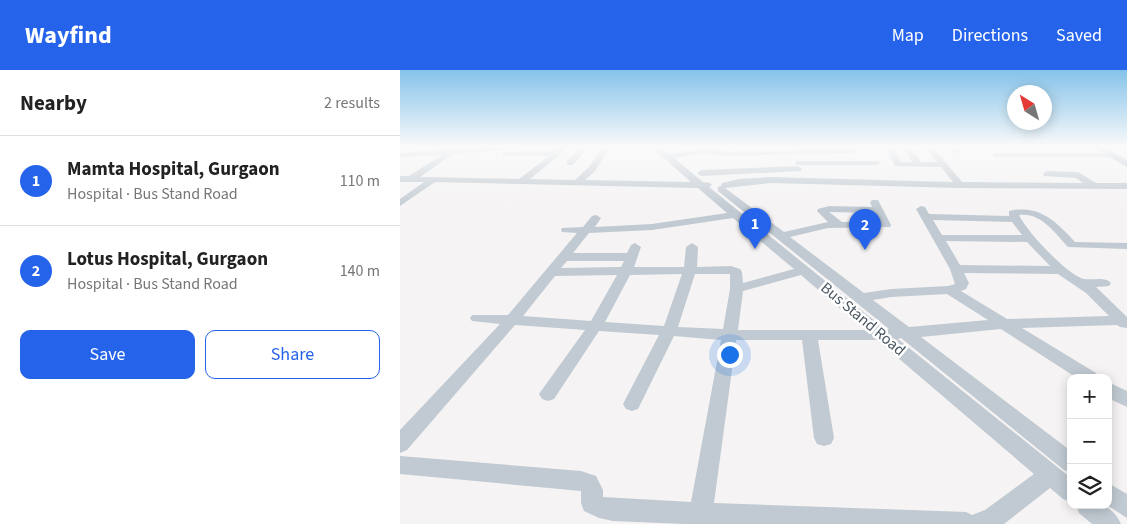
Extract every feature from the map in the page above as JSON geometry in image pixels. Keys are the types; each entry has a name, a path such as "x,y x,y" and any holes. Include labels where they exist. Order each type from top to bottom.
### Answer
{"street":[{"path":"411,179 427,168"},
{"path":"522,181 538,168"},
{"path":"578,182 593,168"},
{"name":"Bus Stand Road","path":"692,168 782,236 1067,460"},
{"path":"711,182 787,168"},
{"path":"799,168 800,182"},
{"path":"946,168 960,186"},
{"path":"1047,174 1078,175 1097,188 1127,191"},
{"path":"400,179 787,184 800,182 960,186 1016,185 1038,188 1127,186"},
{"path":"400,203 433,180"},
{"name":"Bus Stand Road","path":"711,182 737,214 1067,489"},
{"path":"782,236 816,227 886,225 877,206 822,210 823,213 839,225"},
{"path":"923,213 1015,219"},
{"path":"860,298 891,293 950,290 961,286 962,283 956,269 923,213"},
{"path":"1124,324 1083,284 1074,280 1062,270 1031,239 1015,219 1013,213 1040,214 1072,244 1127,246"},
{"path":"566,230 592,224 640,229 691,223 737,214"},
{"path":"400,444 511,321 592,224"},
{"path":"938,238 1031,239"},
{"path":"632,404 684,297 690,269 692,247"},
{"path":"564,257 631,258 690,269 731,270 736,272 737,289 700,518"},
{"path":"553,272 631,258"},
{"path":"548,394 594,327 631,258"},
{"path":"956,269 1062,270"},
{"path":"737,289 805,270"},
{"path":"1083,284 1104,283"},
{"path":"950,290 1084,374"},
{"path":"477,318 729,335 882,335 1003,324 1124,324"},
{"path":"808,334 824,438"},
{"path":"1112,391 1127,400"},
{"path":"400,465 581,481 588,484 592,490 592,503 599,507 613,510 700,518 966,524"},
{"path":"976,524 991,520 1050,475"},
{"path":"1112,495 1127,507"},
{"path":"1092,509 1109,524"}],"building":[{"path":"713,519 758,519 758,524 712,524"}],"place":[{"name":"Mamta Hospital, Gurgaon","path":"755,249"},
{"name":"Lotus Hospital, Gurgaon","path":"865,250"}]}
